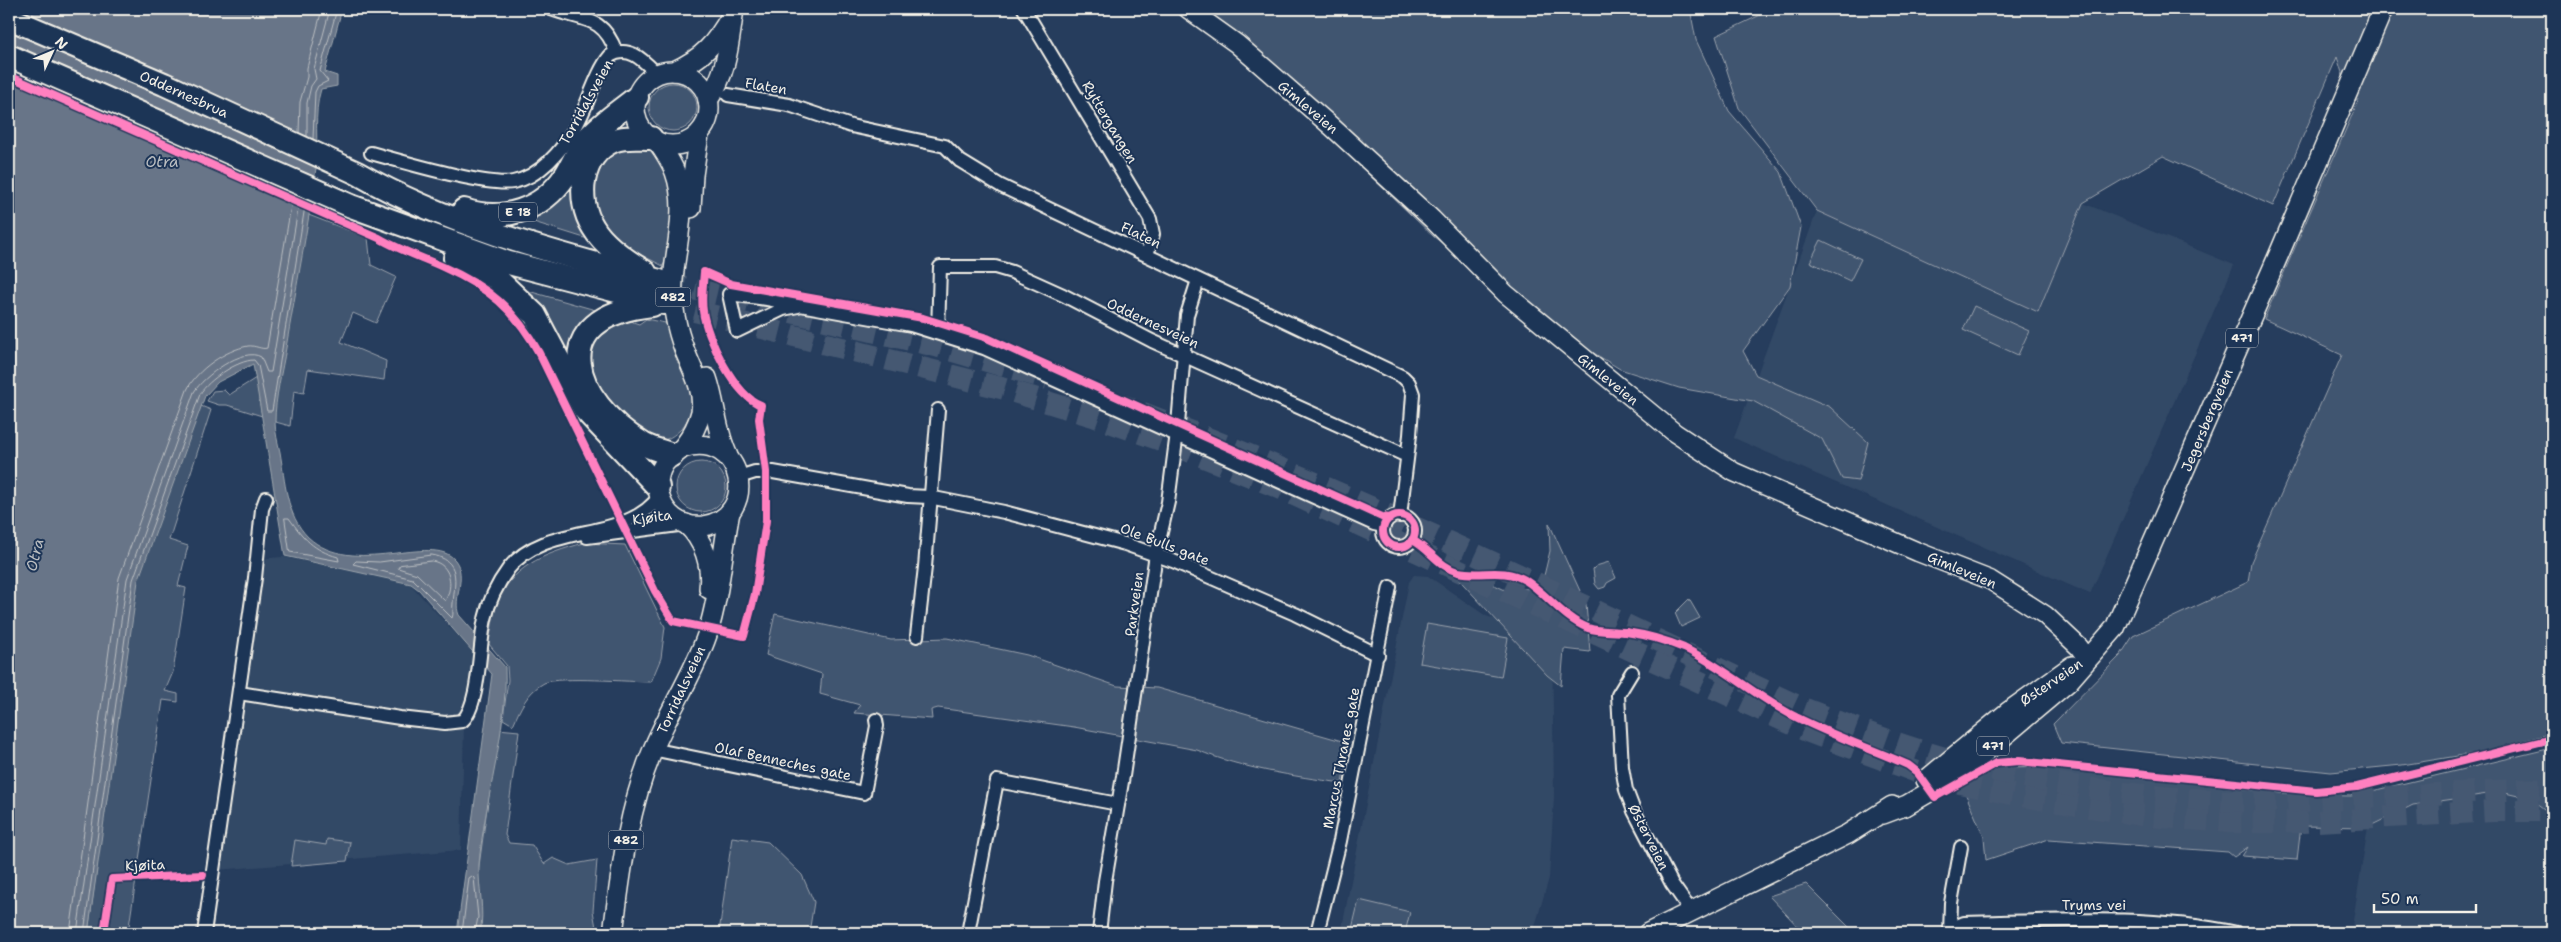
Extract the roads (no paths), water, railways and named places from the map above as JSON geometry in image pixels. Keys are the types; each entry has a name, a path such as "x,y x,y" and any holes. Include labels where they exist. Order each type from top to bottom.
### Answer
{"highway":[{"name":"Oddernesbrua","path":"9,18 164,84 357,173"},
{"path":"9,56 351,206 509,263 663,293"},
{"name":"E 18","path":"357,173 386,180 470,212 499,216 514,213 528,209 549,195 566,175 587,139 637,97"},
{"path":"654,140 620,138 601,149 587,170 583,192 587,217 599,236 663,293"},
{"name":"E 18","path":"357,173 384,188 511,239 565,256 663,293"},
{"path":"351,206 389,229 487,273 523,302 535,315 586,410 659,491"},
{"path":"663,293 636,306 610,314 592,326 580,345 580,367 584,379 602,408 622,428 644,445 678,451"}],"main road":[{"name":"Jegersbergveien","path":"2087,658 2115,628 2124,610 2383,9"},
{"name":"482","path":"686,524 666,510 659,491 662,469 678,451 698,420 701,399 698,381 680,337 673,302 673,281 681,224 679,187 670,160 638,121 637,97 643,86 665,73 691,64 714,45 734,10"},
{"name":"482","path":"730,512 737,501 740,490 739,477 720,437 712,392 689,336 682,302 693,175 699,134 706,124 709,112 708,100 717,87 728,54 732,39 734,10"},
{"path":"665,73 686,74 696,80 704,89 708,100"},
{"path":"654,140 677,145 689,141 699,134"},
{"path":"678,451 706,445 718,449 728,456"},
{"path":"686,524 710,525 721,520 730,512"},
{"name":"Torridalsveien","path":"652,749 693,667 708,631 718,587 730,512"},
{"name":"Torridalsveien","path":"613,933 620,873 632,814 660,716 685,666 702,625 709,589 708,564 702,545 694,531 686,524"},
{"name":"Østerveien","path":"1648,933 1763,877 1923,795 1979,757 2057,692 2087,658"}],"street":[{"path":"551,9 598,24 607,32 616,52"},
{"name":"Ryttergangen","path":"1024,9 1150,219 1153,234 1147,255"},
{"name":"Gimleveien","path":"1188,9 1237,44 1331,126 1432,219 1506,294 1675,433 1734,472 1918,552 1990,580 2045,615 2079,647 2087,658"},
{"name":"Torridalsveien","path":"371,153 491,182 520,180 547,162 566,142 591,98 606,60 616,52 635,54 665,73"},
{"name":"Flaten","path":"728,96 789,105 851,126 945,146 960,161 1001,186 1403,377 1409,383 1412,394 1408,456 1400,516"},
{"name":"Oddernesveien","path":"938,332 940,266 995,268 1012,272 1063,295 1111,321 1185,356 1408,456"},
{"name":"Parkveien","path":"1099,933 1156,554 1168,502 1185,356 1187,315 1198,280"},
{"path":"798,306 783,309 738,332 729,294 767,299 938,332 998,354 1365,520 1384,526"},
{"path":"917,636 926,567 938,410"},
{"name":"Ole Bulls gate","path":"739,477 755,472 773,472 908,496 930,497 1045,522 1156,554 1303,618 1378,656"},
{"name":"Kjøita","path":"238,692 400,718 458,723 469,712 491,598 509,568 519,558 535,548 562,538 633,518 649,509 659,491"},
{"path":"204,933 255,578 262,509 266,498"},
{"path":"1400,516 1409,519 1414,527 1414,536 1409,543 1400,547 1391,545 1383,536 1384,526 1390,518 1400,516"},
{"name":"Kjøita","path":"562,538 579,539 686,524"},
{"name":"Marcus Thranes gate","path":"1317,933 1331,881 1378,656 1390,587"},
{"name":"Østerveien","path":"1632,672 1618,694 1622,767 1626,790 1634,811 1668,876 1691,911"},
{"name":"Olaf Benneches gate","path":"652,749 864,793 877,726 876,720"},
{"path":"968,933 996,781 1118,804"},
{"path":"1950,931 1951,903 1961,847"},
{"name":"Tryms vei","path":"1950,931 1964,923 2122,920 2204,926 2237,933"}],"water":[{"name":"Otra","path":"9,9 342,9 325,72 337,76 337,86 321,89 317,108 316,168 306,236 277,394 275,413 276,434 285,486 291,508 295,519 308,537 326,549 347,554 368,555 429,550 444,553 455,560 460,573 457,602 459,615 505,667 503,716 479,865 482,916 480,933 457,933 492,674 419,590 411,584 285,556 253,364 218,382 205,396 138,581 88,933 9,933"}],"tunnel":[{"path":"663,282 936,346 1048,379"},
{"path":"663,303 1001,388 1093,416 1169,443 1275,486 1809,732 1928,776 2015,795 2146,816 2228,822 2303,822 2493,811 2552,811"},
{"path":"1111,401 1199,435 1373,508 1800,707 1926,753 1978,767 2044,781 2146,795 2214,800 2298,801 2552,789"}]}
